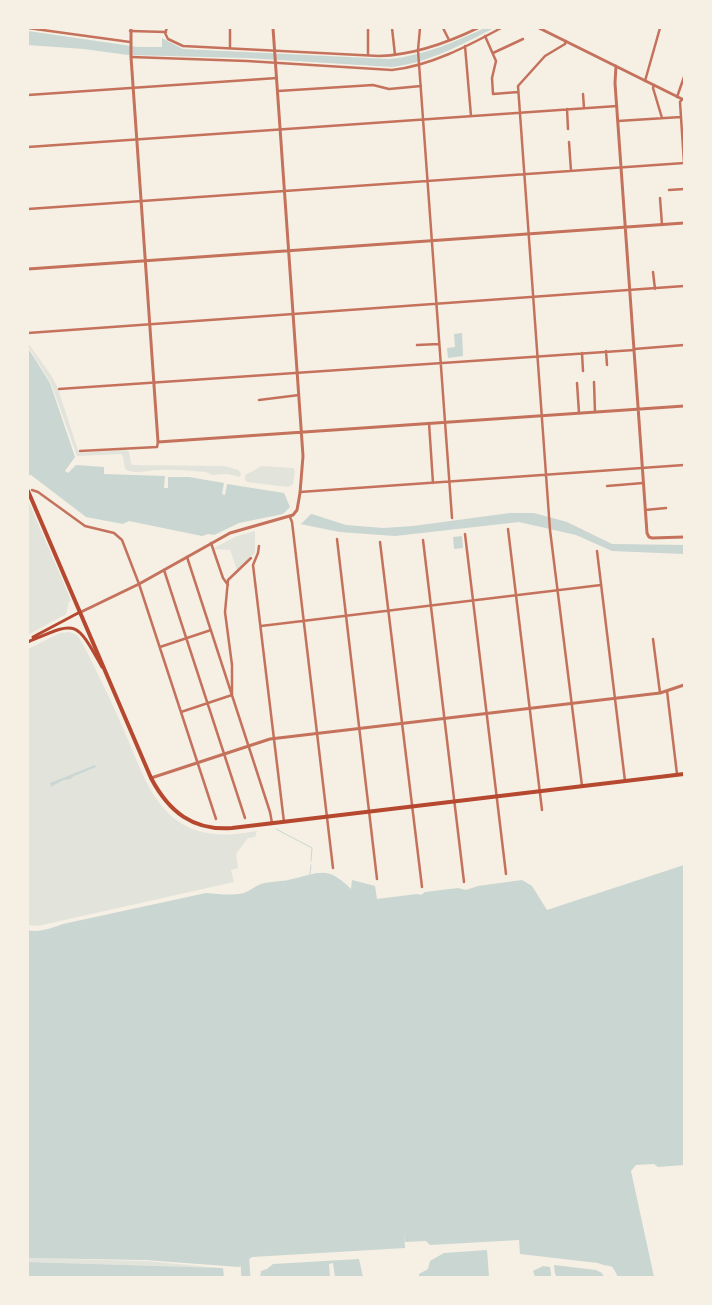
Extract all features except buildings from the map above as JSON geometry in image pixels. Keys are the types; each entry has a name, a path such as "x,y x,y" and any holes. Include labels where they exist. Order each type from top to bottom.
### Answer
{"main road":[{"path":"30,490 30,498 81,612 151,778 160,794 170,806 182,816 196,823 211,827 227,828 684,774"},
{"path":"28,641 81,612"},
{"path":"28,641 62,628 76,630 85,637 108,678"}],"street":[{"path":"28,28 130,43"},
{"path":"167,28 168,38 180,45 368,55 395,55 418,51 478,28"},
{"path":"230,28 230,48"},
{"path":"81,612 139,584 241,529 283,520 295,513 297,508 303,462 302,432 273,28"},
{"path":"368,28 368,55"},
{"path":"392,28 395,55"},
{"path":"420,28 418,51 452,518"},
{"path":"445,28 443,28 449,40"},
{"path":"131,57 276,62 383,70 401,69 465,46 501,28"},
{"path":"28,209 684,163 683,100 538,28"},
{"path":"645,80 660,28"},
{"path":"80,451 157,447 130,43 131,29 166,32"},
{"path":"485,36 496,61 492,78 493,94 518,92"},
{"path":"493,54 523,39"},
{"path":"566,41 565,44 542,59 518,86 518,92 550,530 582,786"},
{"path":"465,46 472,116"},
{"path":"616,66 616,106 647,533 649,537 684,537"},
{"path":"677,97 684,77"},
{"path":"28,95 277,78"},
{"path":"278,91 373,85 389,88 421,86"},
{"path":"654,85 653,88 662,118"},
{"path":"583,94 584,108"},
{"path":"28,147 616,106"},
{"path":"567,109 568,129"},
{"path":"618,121 682,117"},
{"path":"569,142 571,171"},
{"path":"669,190 684,189"},
{"path":"660,198 662,225"},
{"path":"28,269 684,223"},
{"path":"653,272 655,289"},
{"path":"28,332 684,286"},
{"path":"417,345 439,344"},
{"path":"59,389 684,345"},
{"path":"606,351 607,365"},
{"path":"582,353 583,371"},
{"path":"594,382 596,412"},
{"path":"578,383 579,413"},
{"path":"259,400 299,395"},
{"path":"158,442 684,406"},
{"path":"429,423 433,483"},
{"path":"300,492 684,465"},
{"path":"607,486 644,483"},
{"path":"30,490 38,492 84,526 114,533 120,537 139,584 216,819"},
{"path":"646,510 666,508"},
{"path":"290,517 333,868"},
{"path":"508,528 542,810"},
{"path":"466,534 506,874"},
{"path":"337,539 378,878"},
{"path":"423,540 464,882"},
{"path":"380,542 422,888"},
{"path":"211,544 223,578 228,585"},
{"path":"259,546 254,566 284,822"},
{"path":"597,552 624,781"},
{"path":"187,557 249,745 272,823"},
{"path":"232,695 232,665 225,612 228,580 251,558"},
{"path":"164,570 245,818"},
{"path":"261,626 601,585"},
{"path":"160,647 211,630"},
{"path":"653,639 660,692"},
{"path":"151,778 249,745 274,739 660,692 684,685"},
{"path":"667,691 677,775"},
{"path":"181,712 232,695"}],"shaded area":[{"path":"485,28 494,28 432,57 392,67 247,58 128,55 84,49 28,45 28,31 138,47 162,47 162,38 183,49 389,59 426,52"},
{"path":"462,333 463,356 448,358 447,348 455,347 454,334"},
{"path":"28,343 57,386 79,453 126,450 129,452 132,465 225,466 238,470 241,473 240,477 227,474 212,475 206,472 177,470 133,472 125,469 121,454 77,456 51,383"},
{"path":"28,348 50,383 75,457 65,471 68,473 76,465 104,467 104,474 165,476 164,488 168,488 168,477 189,477 224,483 222,494 225,495 227,484 284,493 290,507 346,525 383,528 413,526 510,513 534,513 567,522 612,544 684,545 684,554 612,551 576,535 519,522 395,536 340,532 300,524 283,514 239,523 214,535 202,536 129,521 123,524 86,517 31,475 28,475"},
{"path":"262,466 293,468 295,471 293,484 288,487 247,482 245,480 245,475"},
{"path":"28,500 71,600 66,614 28,635"},
{"path":"255,531 255,553 237,570 230,550 214,548 237,536"},
{"path":"462,536 463,548 454,549 453,537"},
{"path":"69,632 77,635 83,644 111,700 148,784 167,812 180,823 196,830 226,835 257,831 255,837 248,838 236,854 238,868 231,870 234,882 38,926 28,925 28,649 60,633"},
{"path":"95,765 96,767 71,779 63,780 51,787 50,783"},
{"path":"684,865 684,1165 658,1167 654,1164 636,1165 631,1171 654,1277 618,1277 611,1266 520,1254 519,1240 430,1245 426,1241 405,1242 404,1231 405,1248 252,1257 239,1267 145,1260 28,1258 28,930 46,930 63,924 206,893 230,895 244,893 261,884 317,873 336,876 351,889 352,880 375,886 377,899 421,895 425,892 458,888 466,890 478,886 522,880 532,886 547,910"},
{"path":"487,1250 489,1277 419,1277 419,1274 428,1269 430,1261 444,1253"},
{"path":"28,1258 147,1261 220,1268 28,1262"},
{"path":"359,1259 363,1277 335,1277 333,1263 329,1264 330,1277 260,1277 261,1271 273,1264"},
{"path":"28,1262 223,1268 224,1277 28,1277"},
{"path":"554,1265 596,1270 602,1273 604,1277 557,1277"},
{"path":"543,1266 550,1267 550,1277 535,1277 533,1271"}],"pier":[{"path":"290,507 313,512 300,525 283,517 273,517 282,515"}],"waterway":[{"path":"276,829 312,848 311,861"},
{"path":"310,874 311,865"},
{"path":"244,1250 246,1278"}]}
